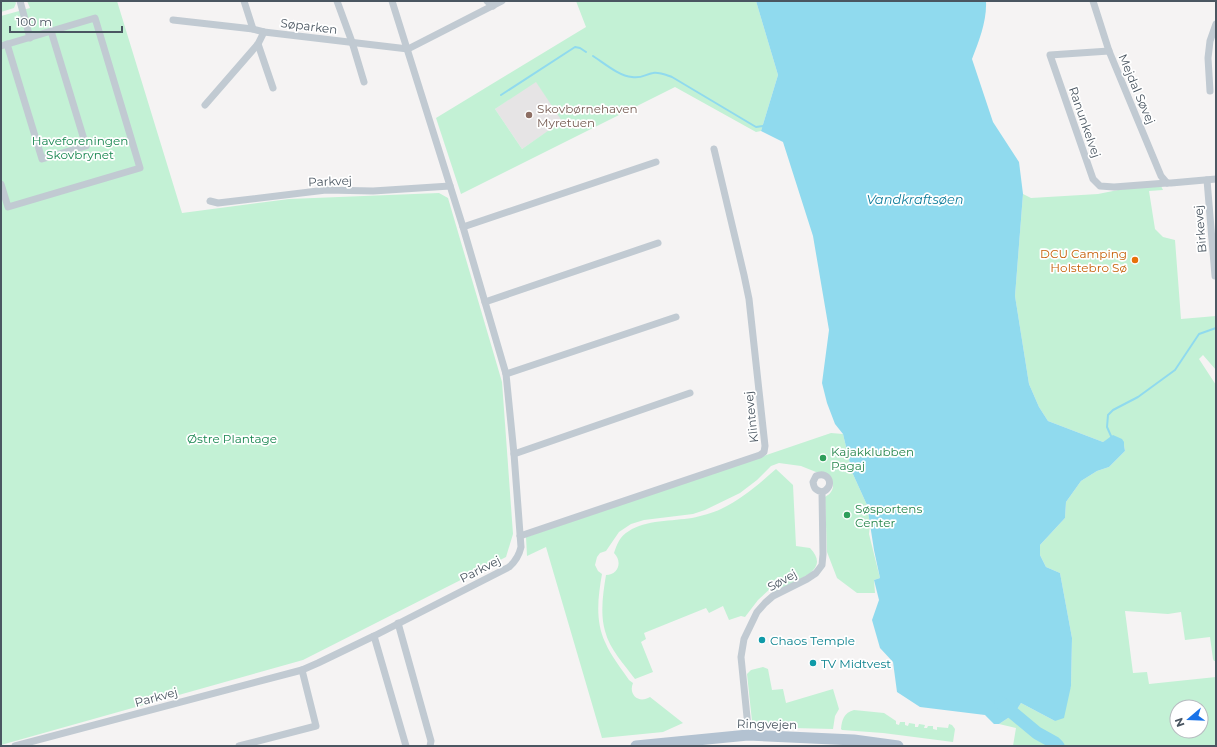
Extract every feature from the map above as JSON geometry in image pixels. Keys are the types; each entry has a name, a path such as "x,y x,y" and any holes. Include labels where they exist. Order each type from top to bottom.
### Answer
{"main road":[{"name":"Ringvejen","path":"636,746 748,735 854,740 898,746"}],"street":[{"path":"20,1 30,38"},
{"path":"244,1 253,29"},
{"name":"Søparken","path":"337,1 352,42 364,82"},
{"name":"Parkvej","path":"15,746 302,670 374,636 509,567 519,555 521,547 506,374 463,227 392,1"},
{"path":"487,1 493,6"},
{"path":"408,49 502,1"},
{"name":"Mejdal Søvej","path":"1093,1 1109,51 1161,176 1167,183"},
{"path":"1,184 8,207 140,168 95,18 51,31 30,38 4,45 42,159 86,146 51,31"},
{"name":"Søparken","path":"173,20 408,49"},
{"path":"1210,91 1208,58 1210,41 1216,24"},
{"name":"Søparken","path":"205,105 258,44 264,32"},
{"path":"258,44 273,88"},
{"name":"Ranunkelvej","path":"1109,51 1050,55 1093,179 1100,186 1114,187 1167,183"},
{"name":"Klintevej","path":"520,536 760,455 764,452 765,446 749,299 714,149"},
{"path":"463,227 656,162"},
{"path":"1167,183 1171,184 1216,179"},
{"name":"Birkevej","path":"1206,180 1216,276"},
{"name":"Parkvej","path":"210,201 218,203 326,190 373,191 450,186"},
{"path":"485,302 658,243"},
{"path":"506,374 676,317"},
{"path":"514,454 690,393"},
{"name":"Søvej","path":"748,735 749,729 741,657 744,639 756,612 765,603 773,596 807,579 816,573 822,565 822,492"},
{"path":"398,623 431,740 430,746"},
{"path":"374,636 406,746"},
{"path":"239,746 316,726 302,670"}],"shaded area":[{"name":"Skovbørnehaven Myretuen","path":"536,81 563,121 522,149 495,109"}],"green space":[{"path":"1,1 15,1 16,3 14,8 1,12"},
{"name":"Østre Plantage","path":"27,1 117,1 182,213 289,199 439,193 448,198 502,382 513,534 506,557 303,660 1,745 1,16 30,8"},
{"path":"576,1 756,1 778,75 761,131 756,132 675,87 461,194 436,118 586,27","holes":["536,82 562,121 522,149 495,109"]},
{"path":"1161,186 1163,190 1149,191 1155,229 1163,237 1175,240 1181,319 1216,316 1216,370 1203,355 1199,359 1216,385 1216,661 1213,659 1210,637 1185,640 1181,612 1168,614 1125,611 1133,673 1147,672 1149,684 1216,677 1216,746 1013,746 1016,728 999,724 1014,714 1021,703 1055,721 1071,686 1072,638 1060,573 1046,567 1040,555 1040,545 1065,518 1066,502 1081,481 1097,471 1109,467 1125,451 1124,445 1108,440 1103,442 1048,421 1039,407 1029,384 1015,296 1023,194 1031,198 1098,194 1128,188"},
{"path":"831,433 843,434 852,472 867,505 870,525 869,534 880,578 874,580 875,593 857,593 837,578 827,552 825,497 831,491 833,486 832,481 831,478 801,466 779,463 771,466 757,480 740,493 705,510 693,514 644,520 631,524 619,532 606,551 600,553 597,557 595,565 598,571 602,574 598,608 602,634 613,657 629,680 633,683 633,695 638,699 646,699 650,697 683,723 663,732 602,738 546,547 527,556 526,537"},
{"path":"776,469 793,485 796,546 810,548 815,555 817,558 817,564 813,571 774,593 771,588 758,600 745,617 741,616 729,620 723,606 709,613 706,608 644,633 646,639 641,642 653,672 635,679 610,644 603,624 602,611 606,575 614,573 618,567 618,560 614,553 619,540 623,535 636,527 651,523 692,518 718,510 743,496"},
{"path":"763,667 768,669 772,690 783,689 786,703 833,689 839,709 835,716 833,729 755,727 752,721 747,674 751,670"},
{"path":"854,710 884,713 896,721 896,724 899,725 900,722 905,722 905,725 908,726 909,723 915,724 915,727 918,727 919,724 925,725 924,728 933,726 933,729 937,730 937,727 948,728 949,724 955,729 953,742 883,733 842,730 841,725 844,717"}],"water":[{"name":"Vandkraftsøen","path":"756,1 986,1 984,23 972,59 993,122 1019,162 1023,194 1015,296 1029,384 1039,407 1048,421 1103,442 1113,435 1122,439 1124,442 1125,451 1109,467 1097,471 1081,481 1066,502 1065,518 1040,545 1040,555 1046,567 1060,573 1072,638 1071,686 1064,718 1055,721 1021,703 1014,714 999,724 994,724 985,715 920,707 897,692 893,662 880,648 872,620 879,600 874,580 880,578 867,505 852,472 843,434 835,424 827,403 822,383 829,330 813,236 783,142 761,131 778,75"}],"waterway":[{"path":"501,95 575,47 586,52"},
{"path":"593,56 617,72 627,76 638,77 655,73 672,77 756,127 763,126"},
{"path":"1111,436 1107,427 1108,415 1113,410 1138,397 1175,370 1199,334 1216,328"},
{"path":"1001,703 1037,733 1058,746"}],"place":[{"name":"Skovbørnehaven Myretuen","path":"529,115"},
{"name":"DCU Camping Holstebro Sø","path":"1135,260"},
{"name":"Kajakklubben Pagaj","path":"823,458"},
{"name":"Søsportens Center","path":"847,515"},
{"name":"Chaos Temple","path":"762,640"},
{"name":"TV Midtvest","path":"813,663"}],"park label":[{"name":"Haveforeningen Skovbrynet","path":"80,147"}]}
